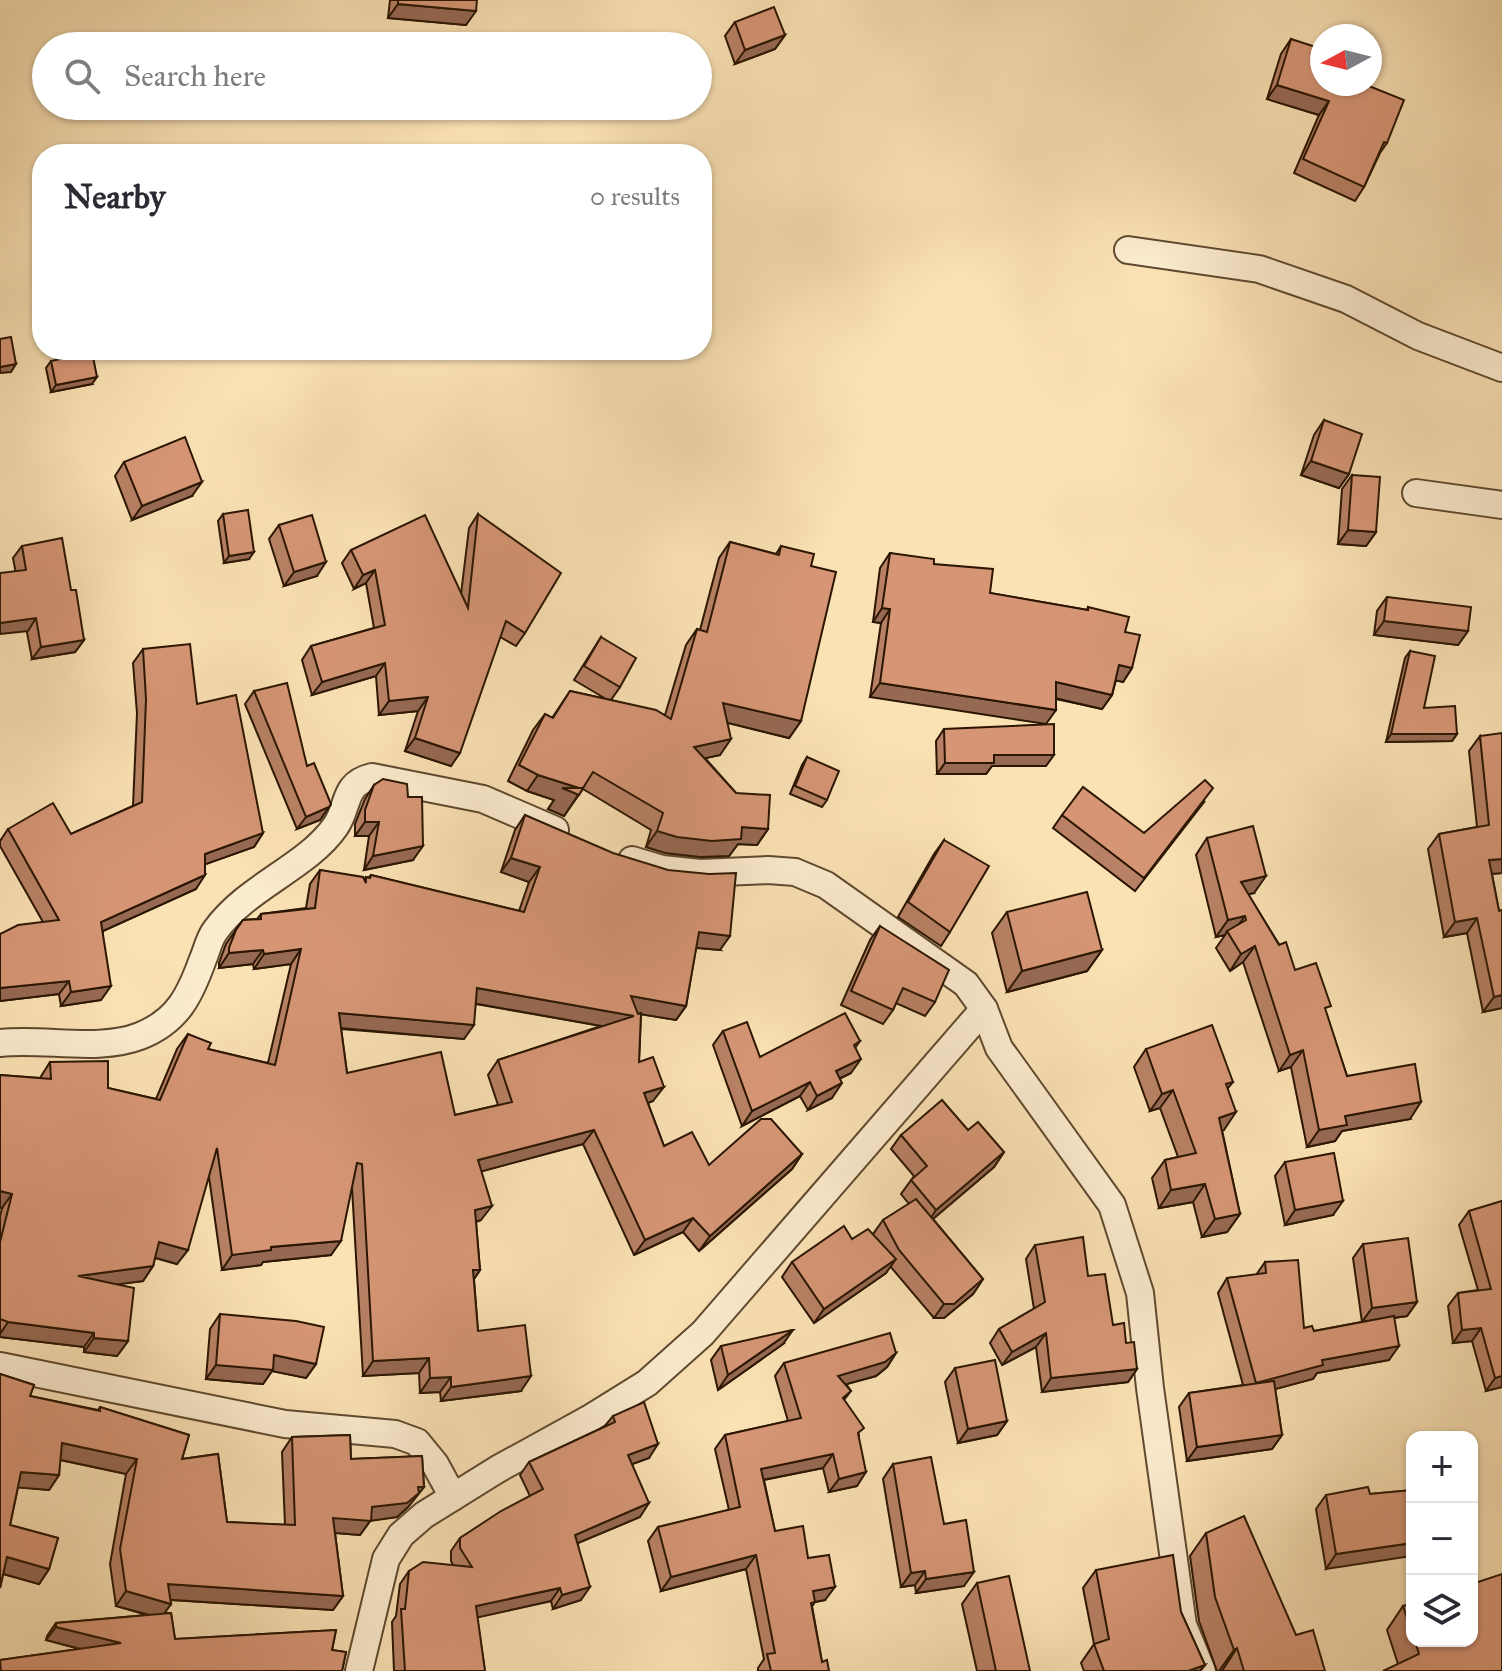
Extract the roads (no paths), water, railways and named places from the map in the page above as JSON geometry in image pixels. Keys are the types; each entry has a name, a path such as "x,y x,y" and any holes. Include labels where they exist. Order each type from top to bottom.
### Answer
{"street":[{"path":"1128,250 1259,269 1346,299 1418,336 1502,368"},
{"path":"1416,493 1493,501 1502,505"},
{"path":"0,1043 24,1040 108,1043 140,1036 174,1017 193,985 213,934 231,911 318,845 335,828 345,810 349,791 358,780 372,777 483,799 581,841"},
{"path":"609,853 662,869 700,873 795,872 826,885 966,984 984,1009 999,1048 1112,1205 1140,1293 1183,1625 1202,1671"},
{"path":"359,1671 386,1559 401,1535 424,1515 453,1497 647,1383 703,1333 984,1009"},
{"path":"0,1366 285,1424 395,1434 417,1442 435,1464 453,1497"}]}
